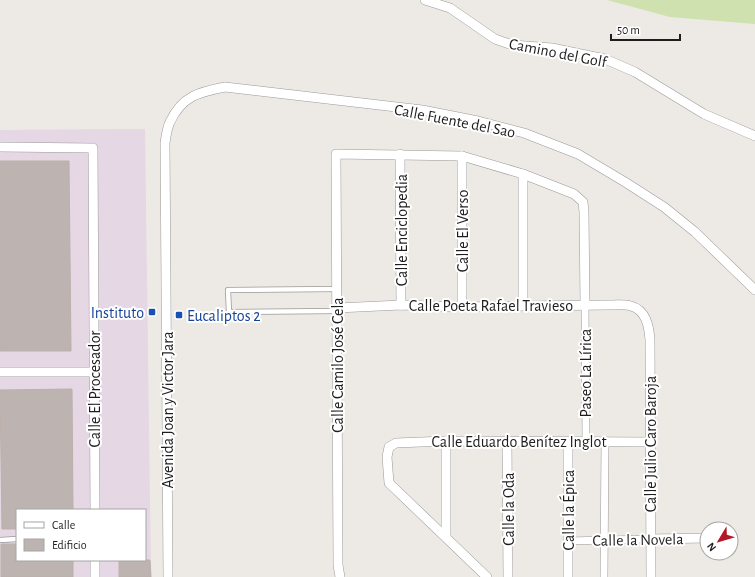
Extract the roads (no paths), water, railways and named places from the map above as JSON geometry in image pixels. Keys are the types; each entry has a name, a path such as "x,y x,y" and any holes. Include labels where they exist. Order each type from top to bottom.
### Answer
{"street":[{"name":"Camino del Golf","path":"425,0 450,8 495,39 512,45 552,48 605,58 635,72 704,114 755,136"},
{"name":"Calle Fuente del Sao","path":"182,103 200,92 225,87 422,110 478,121 524,133 578,154 664,207 695,232 755,290"},
{"name":"Avenida Joan y Victor Jara","path":"168,577 165,143 169,122 182,103"},
{"name":"Calle El Procesador","path":"0,147 93,148 95,509"},
{"name":"Calle Camilo José Cela","path":"340,577 338,565 336,425 336,154 400,154"},
{"path":"400,154 462,156 523,174 574,194 583,202 585,305"},
{"name":"Calle Enciclopedia","path":"400,154 401,305"},
{"name":"Calle El Verso","path":"462,156 462,307"},
{"path":"523,174 523,305"},
{"name":"Calle Poeta Rafael Travieso","path":"337,309 401,305 462,307 585,305 631,306 643,313"},
{"name":"Paseo La Lírica","path":"585,305 586,441"},
{"name":"Calle Julio Caro Baroja","path":"643,313 650,327 651,577"},
{"path":"0,372 94,372"},
{"path":"446,441 446,537 487,577"},
{"name":"Calle Eduardo Benítez Inglot","path":"446,537 389,483 387,457 389,447 396,443 446,441 650,442"},
{"name":"Calle la Oda","path":"507,441 508,577"},
{"path":"604,577 605,441"},
{"name":"Calle la Épica","path":"568,442 568,577"},
{"name":"Calle la Novela","path":"568,541 699,538"},
{"path":"95,561 95,577"}],"lane":[{"path":"337,289 228,290 228,312 337,309"},
{"path":"0,540 16,539"}],"place":[{"name":"Instituto","path":"152,312"},
{"name":"Eucaliptos 2","path":"179,315"}]}
